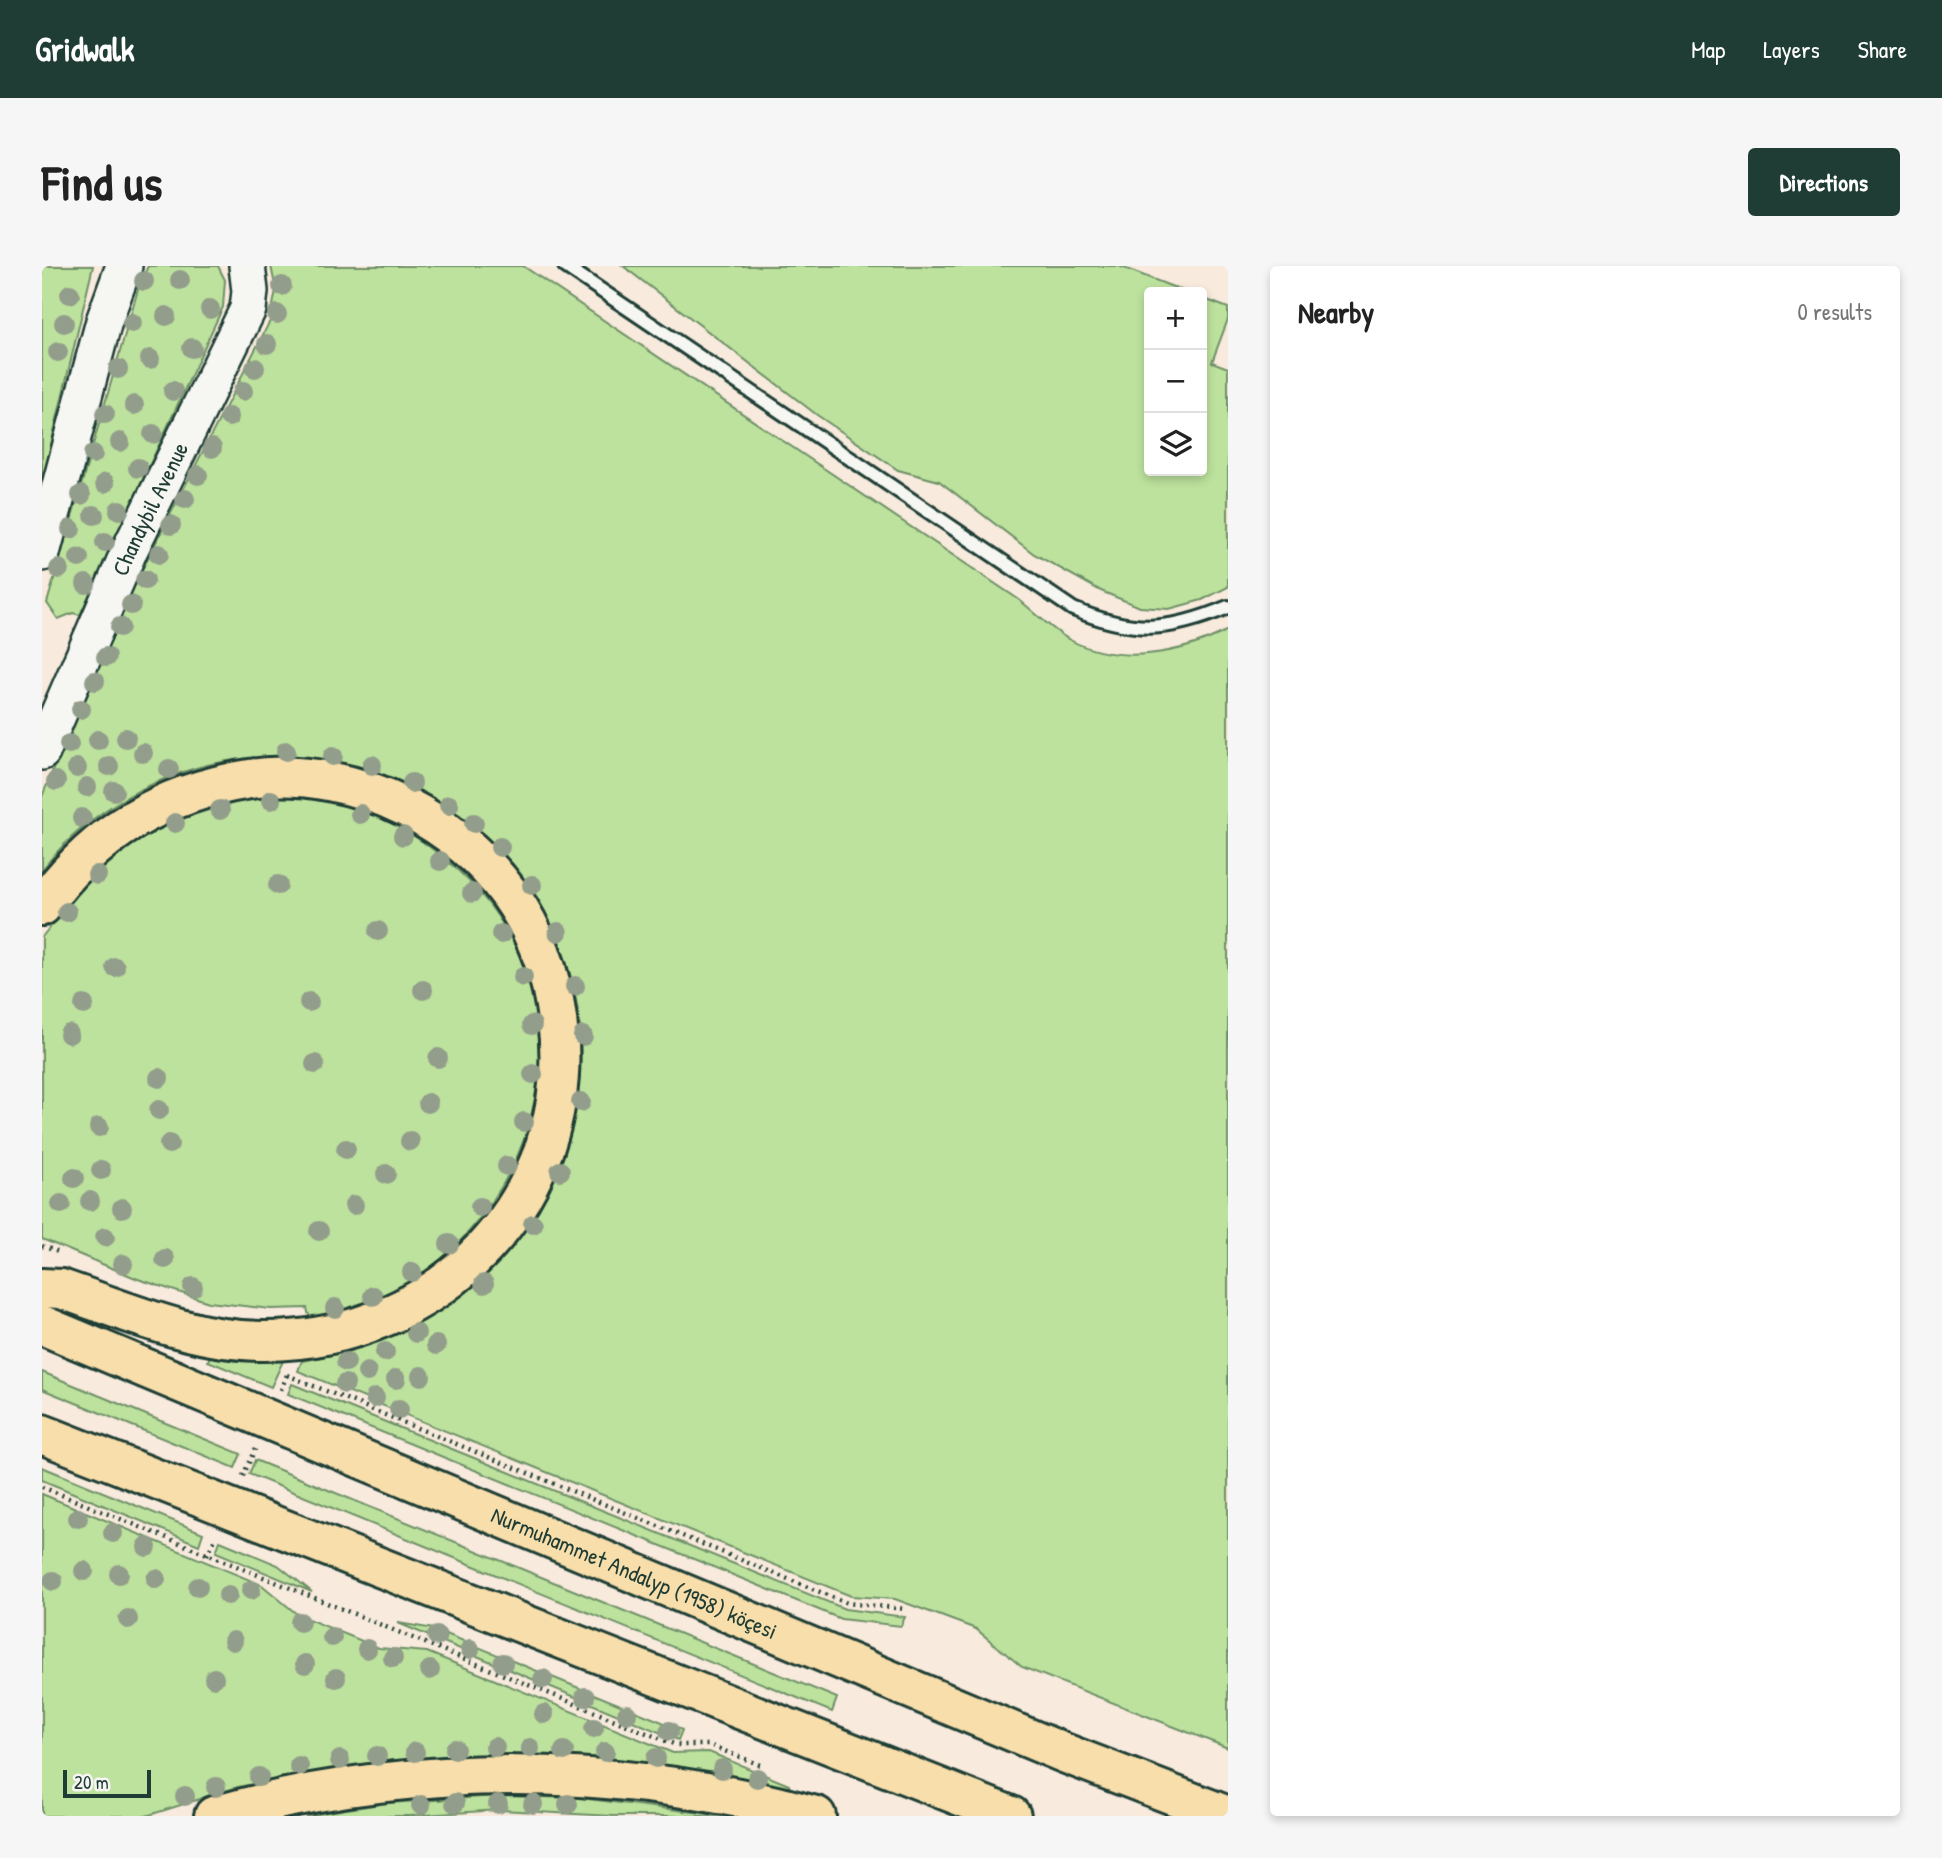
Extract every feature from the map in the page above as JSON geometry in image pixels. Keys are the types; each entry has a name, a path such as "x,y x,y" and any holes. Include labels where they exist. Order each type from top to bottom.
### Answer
{"main road":[{"path":"42,553 104,321 124,266"},
{"name":"Chandybil Avenue","path":"42,752 130,550 248,309 250,291 247,266"},
{"path":"42,906 58,883 95,845 139,816 196,789 276,777 306,778 365,790 427,818 478,856 499,880 522,913 544,954 554,995 560,1056 553,1126 530,1186 511,1216 472,1261 390,1316 341,1333 283,1340 244,1340 186,1331 61,1289 42,1288"},
{"name":"Nurmuhammet Andalyp (1958) köçesi","path":"42,1325 1064,1753 1228,1816"},
{"path":"42,1434 1011,1816"},
{"path":"214,1816 299,1794 360,1784 473,1774 544,1775 687,1788 816,1816"}],"lane":[{"path":"565,266 1073,609 1101,621 1141,629 1182,625 1228,607"}],"path":[{"path":"42,1246 50,1249"},
{"path":"287,1375 847,1604 906,1609"},
{"path":"42,1487 676,1745 709,1745 768,1768"}],"green space":[{"path":"42,266 93,266 42,483"},
{"path":"148,266 218,266 225,280 223,307 80,615 73,613 58,619 47,603 139,286"},
{"path":"271,266 523,266 1018,599 1070,640 1108,653 1150,654 1191,645 1228,630 1228,1748 1022,1667 976,1629 895,1599 851,1596 298,1371 302,1361 399,1331 477,1278 534,1209 570,1129 581,1044 565,958 521,877 446,807 399,781 374,771 322,759 268,757 213,764 184,772 157,782 106,810 82,828 42,870 42,797 119,614 270,321 276,290"},
{"path":"623,266 1119,266 1173,287 1144,287 1144,476 1207,476 1207,300 1228,308 1228,319 1212,362 1228,368 1228,587 1202,600 1169,609 1140,607 1101,591 1034,554 939,481 898,470 817,415"},
{"path":"260,795 320,799 355,807 403,829 446,860 496,913 526,973 539,1036 534,1100 514,1162 480,1218 432,1267 371,1304 310,1320 307,1308 271,1309 209,1302 138,1279 42,1239 42,937 100,864 152,827 207,805"},
{"path":"210,1356 283,1361 271,1387 208,1361"},
{"path":"42,1372 241,1454 235,1468 42,1389"},
{"path":"292,1384 845,1609 905,1617 901,1626 841,1619 288,1394"},
{"path":"255,1460 837,1698 832,1712 249,1474"},
{"path":"42,1467 203,1533 199,1545 42,1480"},
{"path":"42,1494 262,1585 298,1615 379,1648 427,1652 673,1753 709,1752 789,1785 790,1789 681,1767 640,1762 561,1756 476,1755 389,1761 306,1773 238,1787 146,1816 42,1816"},
{"path":"220,1541 278,1565 312,1592 216,1552"},
{"path":"398,1623 434,1629 682,1730 678,1740"},
{"path":"498,1796 580,1798 725,1816 613,1816 498,1810 410,1816 299,1816 388,1803"}]}
